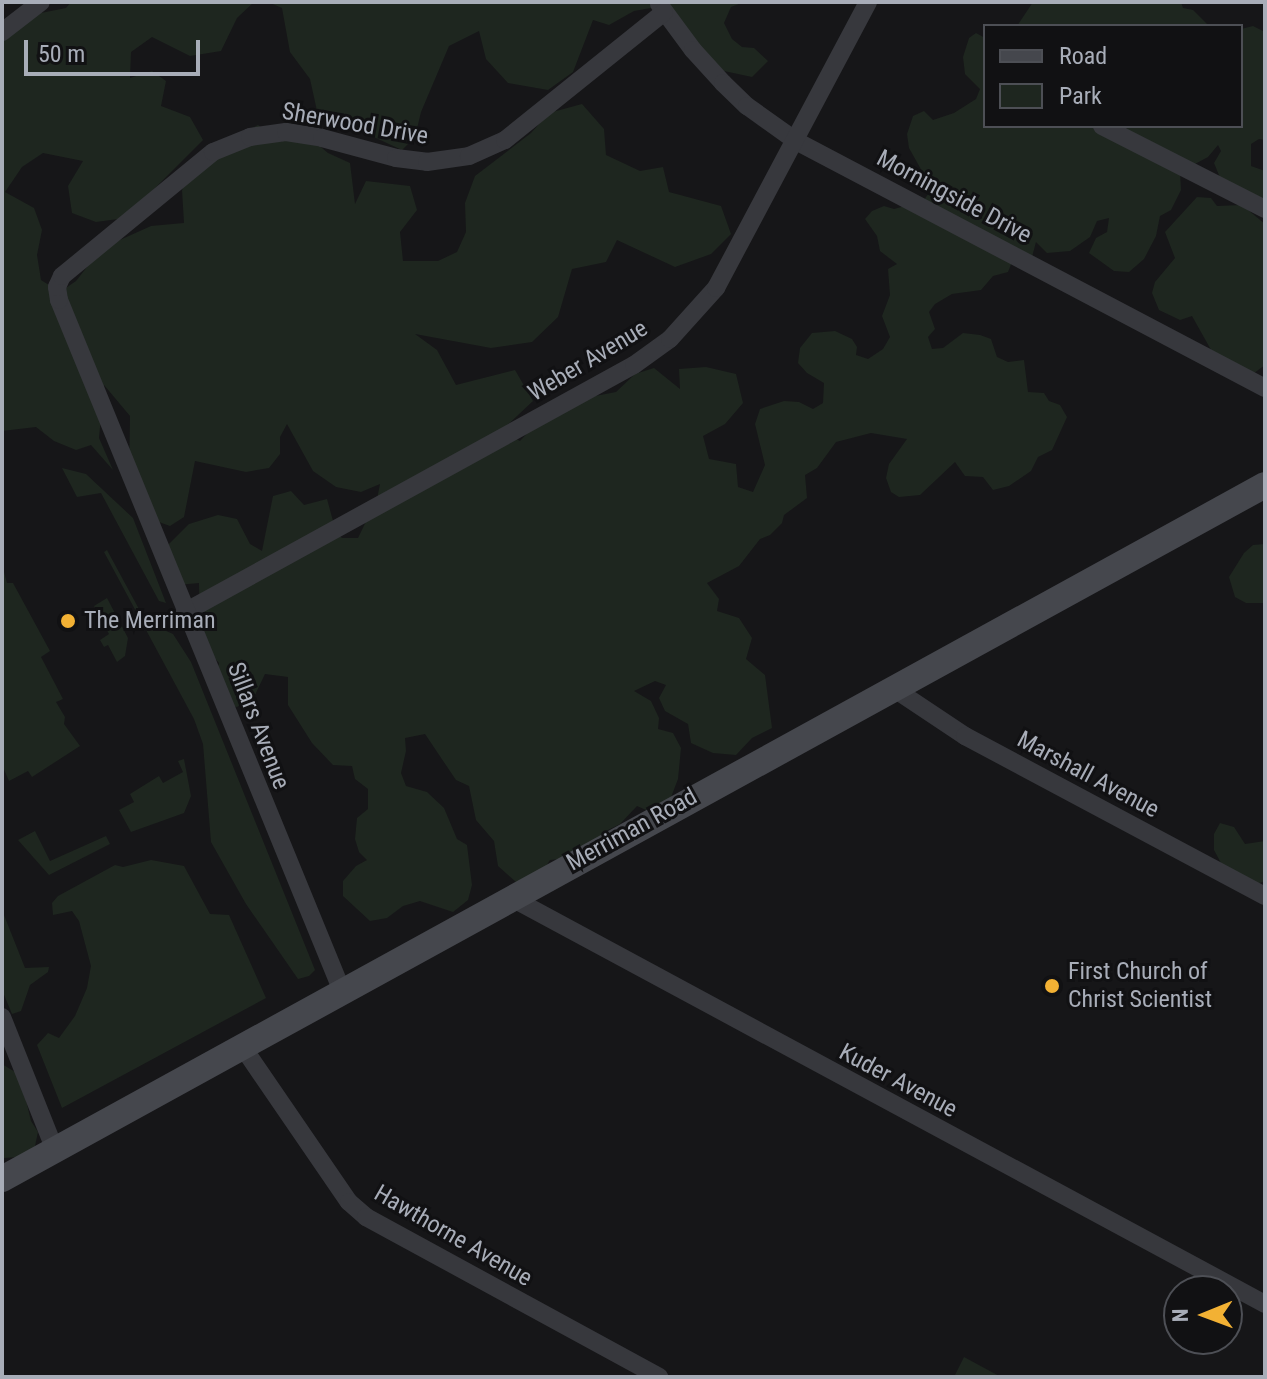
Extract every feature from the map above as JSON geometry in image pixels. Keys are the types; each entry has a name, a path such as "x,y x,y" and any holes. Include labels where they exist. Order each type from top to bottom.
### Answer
{"main road":[{"name":"Merriman Road","path":"2,1179 510,897 1265,485"}],"street":[{"path":"2,32 41,2"},
{"name":"Weber Avenue","path":"185,612 652,354 688,323 716,288 868,2"},
{"name":"Morningside Drive","path":"661,7 693,50 747,106 796,141 1265,388"},
{"name":"Sherwood Drive","path":"59,300 57,287 62,276 213,152 250,137 286,132 322,138 396,158 427,162 469,156 505,140 661,7"},
{"path":"1106,128 1265,209"},
{"name":"Sillars Avenue","path":"59,300 342,991"},
{"name":"Marshall Avenue","path":"893,688 965,736 1265,896"},
{"name":"Kuder Avenue","path":"510,897 1265,1304"},
{"path":"2,1017 55,1150"},
{"name":"Hawthorne Avenue","path":"242,1046 349,1202 366,1217 659,1377"}],"green space":[{"path":"71,2 254,2 237,18 221,51 190,56 152,37 131,52 130,78 152,71 166,81 161,106 190,117 203,140 148,195 118,219 96,222 72,213 68,186 83,161 43,153 22,167 5,192 34,208 42,230 37,255 41,280 60,292 76,281 102,248 151,226 184,223 182,190 198,154 258,125 281,142 298,128 328,153 350,163 355,204 366,181 410,186 417,210 400,232 403,261 438,261 457,252 466,232 465,203 475,176 531,133 549,113 582,104 604,129 606,155 640,171 663,167 669,192 721,206 731,234 711,254 675,267 617,240 606,262 572,269 558,317 532,342 491,348 415,334 437,350 456,385 515,370 533,401 501,431 520,441 533,427 585,398 616,392 635,374 654,368 680,389 679,369 706,367 736,374 743,403 725,424 703,436 709,459 736,464 738,487 753,492 765,465 755,424 760,409 784,401 799,402 813,409 823,403 824,383 807,373 798,363 800,348 812,333 835,331 852,339 857,347 856,355 868,359 883,349 890,337 882,316 890,295 888,269 897,264 880,251 877,236 865,219 872,211 884,206 894,209 923,201 932,189 909,148 907,134 913,116 924,111 933,120 954,113 976,99 980,89 965,74 963,57 969,38 976,33 983,37 983,128 1243,128 1243,28 1253,26 1265,32 1265,140 1259,139 1251,144 1251,166 1265,171 1265,215 1221,180 1214,163 1221,151 1218,145 1208,157 1180,172 1181,190 1171,210 1160,216 1156,236 1144,259 1129,272 1114,271 1089,253 1096,238 1107,232 1109,218 1097,221 1090,237 1070,251 1047,253 1036,242 1032,257 1012,262 1008,272 993,276 981,290 952,294 935,304 929,312 935,329 928,337 932,349 943,348 963,333 980,335 991,339 997,357 1008,362 1024,360 1028,392 1044,393 1049,401 1060,405 1067,417 1052,450 1038,457 1031,471 1009,486 993,490 983,477 965,476 955,462 920,495 899,497 891,492 886,478 889,464 907,439 871,433 836,442 817,468 805,475 807,498 784,515 782,523 770,535 760,539 739,566 707,583 719,599 717,611 739,618 752,638 746,659 765,675 772,728 752,738 736,755 713,753 691,743 688,724 665,711 659,698 666,685 655,681 634,691 651,701 659,718 658,729 673,733 681,748 678,779 670,800 646,810 637,806 620,824 602,833 601,841 570,858 550,860 539,877 516,882 498,866 494,841 476,820 469,786 456,780 425,734 405,738 406,751 401,773 406,786 427,792 444,808 457,839 467,845 472,885 468,900 453,912 420,901 403,906 387,918 370,921 343,896 343,881 356,866 367,860 359,852 355,839 357,818 368,809 368,789 355,779 352,766 333,765 312,743 288,705 288,677 265,674 255,695 237,707 220,704 212,687 219,663 200,642 199,583 177,585 164,567 169,544 189,524 218,515 237,519 250,544 262,551 273,496 291,491 304,505 327,499 336,532 342,538 358,538 377,499 380,484 361,492 336,487 313,471 287,424 280,437 280,454 269,468 246,472 195,461 184,517 170,526 148,518 129,476 130,416 104,385 99,438 113,470 91,445 76,450 54,441 36,427 2,431 2,38 41,13 66,8"},
{"path":"268,2 744,2 731,7 724,23 732,39 742,47 754,48 768,61 752,77 724,71 702,51 668,5 634,11 609,25 593,20 573,72 548,90 508,83 486,59 479,31 449,46 421,112 415,137 402,150 317,111 310,79 290,52 282,8"},
{"path":"1033,2 1181,2 1183,8 1193,10 1207,24 1018,24"},
{"path":"1197,197 1211,198 1217,206 1242,205 1265,224 1265,365 1250,376 1215,357 1192,316 1180,320 1159,310 1152,293 1155,282 1175,258 1165,232"},
{"path":"62,468 86,474 133,518 166,603 159,601 101,493 77,497"},
{"path":"1265,544 1265,603 1246,603 1235,597 1229,577 1244,553 1253,545"},
{"path":"107,550 146,622 173,634 191,662 315,970 309,976 298,979 246,904 211,842 203,744 194,719 104,552"},
{"path":"2,564 7,583 13,583 50,651 41,657 63,699 56,702 65,717 64,724 80,746 32,777 28,771 9,781 2,765"},
{"path":"107,598 128,638 125,656 117,662 108,645 104,647 100,640 109,634 94,606"},
{"path":"184,759 191,796 184,813 131,832 119,810 134,802 130,794 159,776 163,783 183,772 178,761"},
{"path":"1220,823 1234,827 1245,844 1265,841 1265,881 1254,885 1222,865 1214,850 1214,834"},
{"path":"35,831 50,861 106,836 110,844 49,875 18,840"},
{"path":"151,860 184,866 210,914 229,915 266,998 62,1108 37,1045 48,1033 59,1038 75,1016 87,988 91,966 79,921 72,911 53,915 52,903 58,896 115,865 123,867"},
{"path":"2,910 25,968 49,967 48,972 30,985 21,1011 12,1014 2,990"},
{"path":"2,1064 20,1075 31,1121 38,1132 35,1146 19,1157 4,1158 2,1164"},
{"path":"964,1357 1001,1377 954,1377"}],"place":[{"name":"The Merriman","path":"68,621"},
{"name":"First Church of Christ Scientist","path":"1052,986"}]}
